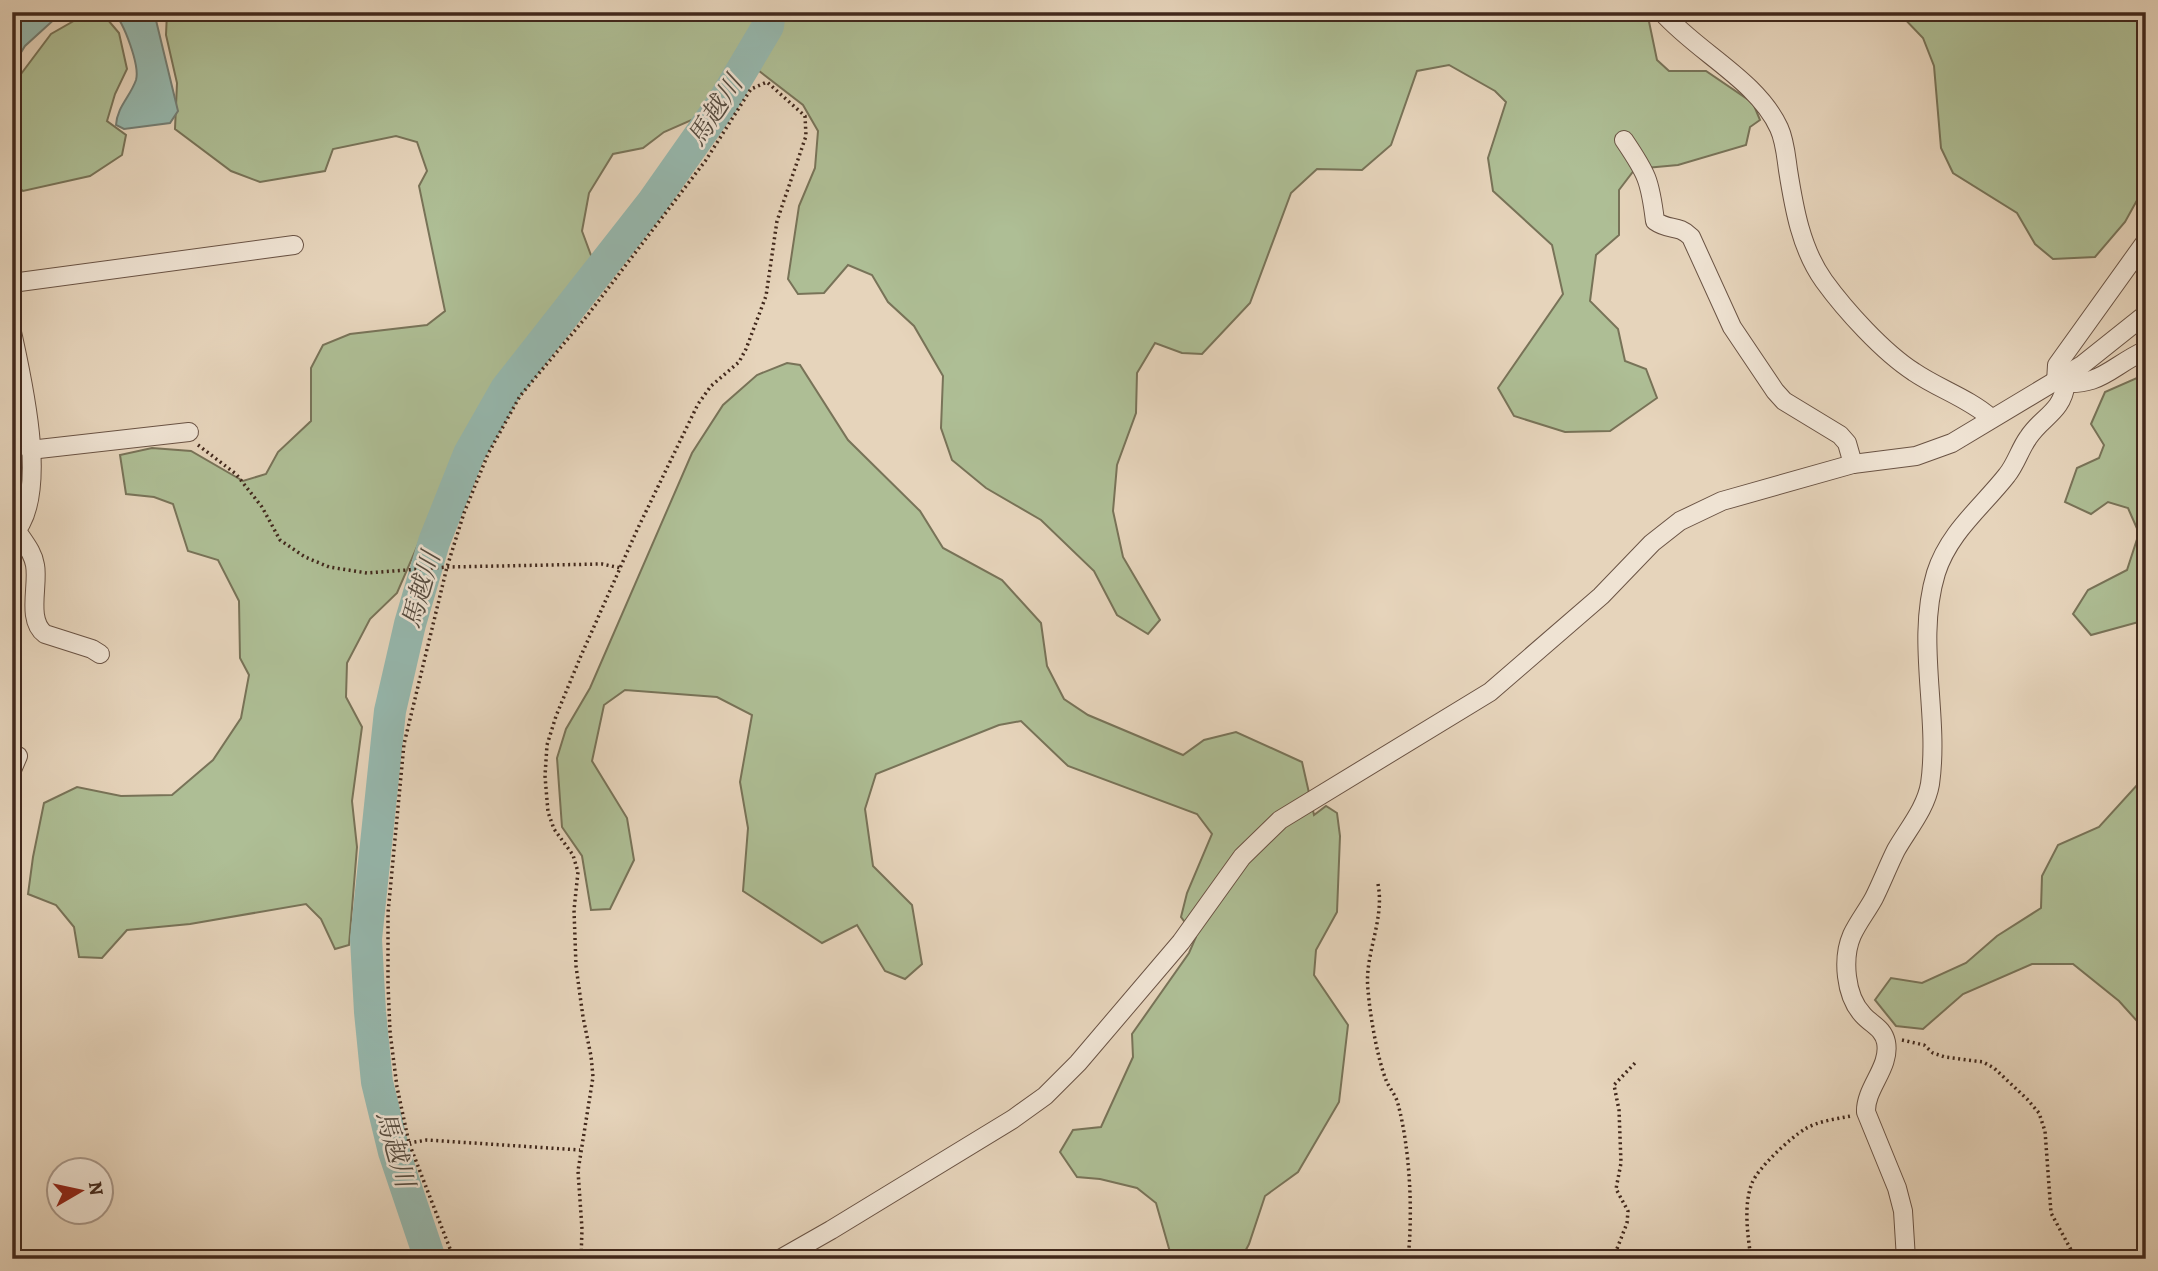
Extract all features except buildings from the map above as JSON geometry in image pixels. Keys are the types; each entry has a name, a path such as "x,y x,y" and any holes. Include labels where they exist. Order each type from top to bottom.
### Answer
{"street":[{"path":"1662,12 1675,27 1754,92 1768,110 1779,129 1785,148 1802,236 1812,263 1825,282 1889,353 1914,372 1979,407 1991,418"},
{"path":"1624,140 1646,172 1651,186 1655,221 1661,226 1683,229 1691,237 1732,327 1774,391 1784,401 1840,435 1847,443 1853,464"},
{"path":"1906,1259 1903,1210 1897,1188 1866,1112 1866,1103 1887,1056 1886,1042 1881,1029 1863,1015 1854,1003 1847,978 1847,958 1852,936 1873,900 1896,850 1917,816 1929,788 1932,759 1927,671 1929,620 1936,572 1971,514 2008,474 2028,438 2055,411 2064,394 2057,365 2146,241"},
{"path":"12,283 294,244"},
{"path":"780,1259 866,1210 1013,1119 1045,1096 1078,1063 1181,942 1242,857 1280,820 1490,692 1601,596 1652,543 1680,521 1721,501 1853,464 1916,456 1952,443 1991,418 2061,383 2146,314"},
{"path":"12,332 29,420 31,483 27,513 14,533 29,549 35,566 35,612 39,630 100,654"},
{"path":"2061,383 2092,381 2146,350"},
{"path":"30,450 189,432"}],"path":[{"path":"454,1259 409,1143 397,1087 390,1032 388,913 404,744 447,568 464,513 488,454 520,397 587,316 706,160 751,89 767,82 805,116 807,136 778,221 766,296 740,362 711,386 698,404 637,530 580,658 547,745 545,776 548,812 554,829 573,855 578,872 574,910 576,966 592,1056 593,1077 578,1171 581,1259"},
{"path":"189,432 194,443 236,474 262,507 280,540 305,557 329,567 367,573 440,568 602,564 621,569"},
{"path":"1378,884 1380,913 1366,973 1381,1064 1386,1080 1398,1101 1401,1121 1410,1190 1408,1259"},
{"path":"1886,1042 1903,1040 1924,1045 1944,1058 1983,1062 1994,1068 2027,1099 2039,1113 2045,1130 2051,1213 2076,1259"},
{"path":"1613,1259 1627,1223 1628,1211 1616,1189 1621,1163 1619,1110 1614,1085 1636,1062"},
{"path":"1751,1259 1747,1227 1748,1207 1751,1184 1762,1167 1805,1129 1866,1112"},
{"path":"409,1143 427,1140 580,1150"},
{"path":"1408,1253 1426,1250 1473,1258 1532,1256 1535,1259"}],"green space":[{"path":"167,12 1647,12 1657,60 1669,71 1706,71 1753,103 1760,120 1750,127 1746,145 1678,165 1635,169 1619,190 1619,235 1596,255 1590,301 1618,329 1625,361 1646,369 1657,398 1610,431 1565,432 1514,416 1498,388 1563,294 1552,245 1493,191 1488,158 1506,102 1495,91 1449,65 1417,71 1391,145 1362,170 1317,169 1291,193 1250,303 1202,354 1182,353 1155,343 1137,373 1136,413 1117,465 1113,511 1123,557 1160,620 1148,634 1117,615 1094,571 1041,520 986,488 952,460 941,428 943,376 914,326 888,302 872,275 848,265 824,293 798,294 788,279 799,206 815,168 818,131 803,105 750,64 732,74 703,115 664,132 643,148 613,154 589,193 582,231 592,258 573,293 511,365 479,411 397,593 370,619 347,663 346,697 362,727 352,801 357,847 349,945 335,949 321,919 306,904 190,924 127,930 102,958 79,957 74,927 56,905 28,894 44,803 77,787 121,796 172,795 213,760 241,718 249,675 240,658 239,601 218,560 188,551 173,504 154,497 126,494 120,455 152,448 191,451 243,481 266,474 278,452 311,421 311,368 323,345 350,334 427,325 445,311 419,186 427,171 417,142 396,136 333,149 325,171 260,182 231,171 175,129 177,83 166,35"},
{"path":"1898,12 2146,12 2146,184 2125,222 2095,257 2053,259 2035,244 2017,213 1953,173 1941,148 1934,66 1923,38"},
{"path":"79,18 108,20 119,33 127,69 115,94 107,121 126,135 122,155 90,176 23,191 12,182 12,86 51,34"},
{"path":"787,363 800,365 848,440 920,511 943,548 1002,580 1041,623 1047,666 1064,699 1088,715 1183,755 1204,740 1236,732 1302,762 1314,815 1326,806 1337,813 1340,836 1337,912 1316,950 1314,975 1348,1025 1339,1102 1298,1172 1265,1196 1249,1244 1241,1259 1172,1259 1156,1203 1137,1188 1100,1179 1077,1177 1060,1152 1073,1130 1101,1127 1133,1057 1132,1034 1189,953 1196,937 1181,917 1187,893 1212,834 1197,814 1068,766 1021,721 999,725 876,774 865,809 873,866 912,905 922,964 905,979 885,971 857,925 822,943 743,891 748,828 740,782 752,715 717,697 625,690 604,705 592,761 627,818 634,860 610,909 591,910 582,856 562,827 557,758 566,729 590,688 692,453 723,405 757,375"},
{"path":"2139,377 2146,380 2146,620 2091,635 2073,614 2088,590 2127,570 2139,533 2128,508 2108,502 2091,514 2065,502 2077,468 2099,458 2104,445 2091,424 2105,392"},
{"path":"2146,779 2146,1031 2119,1001 2073,964 2032,964 1963,994 1923,1029 1896,1026 1875,1000 1891,978 1922,983 1966,963 1997,936 2041,908 2042,876 2058,845 2099,827 2138,784"}],"water":[{"path":"23,12 66,12 59,15 25,46 12,67 12,24"},
{"path":"113,12 154,12 178,111 170,123 124,129 116,125 137,73 130,44"}],"waterway":[{"name":"馬越川","path":"430,1259 394,1152 377,1082 366,939 390,711 410,624 434,542 469,454 506,389 652,203 723,102 768,26 770,12"}]}
